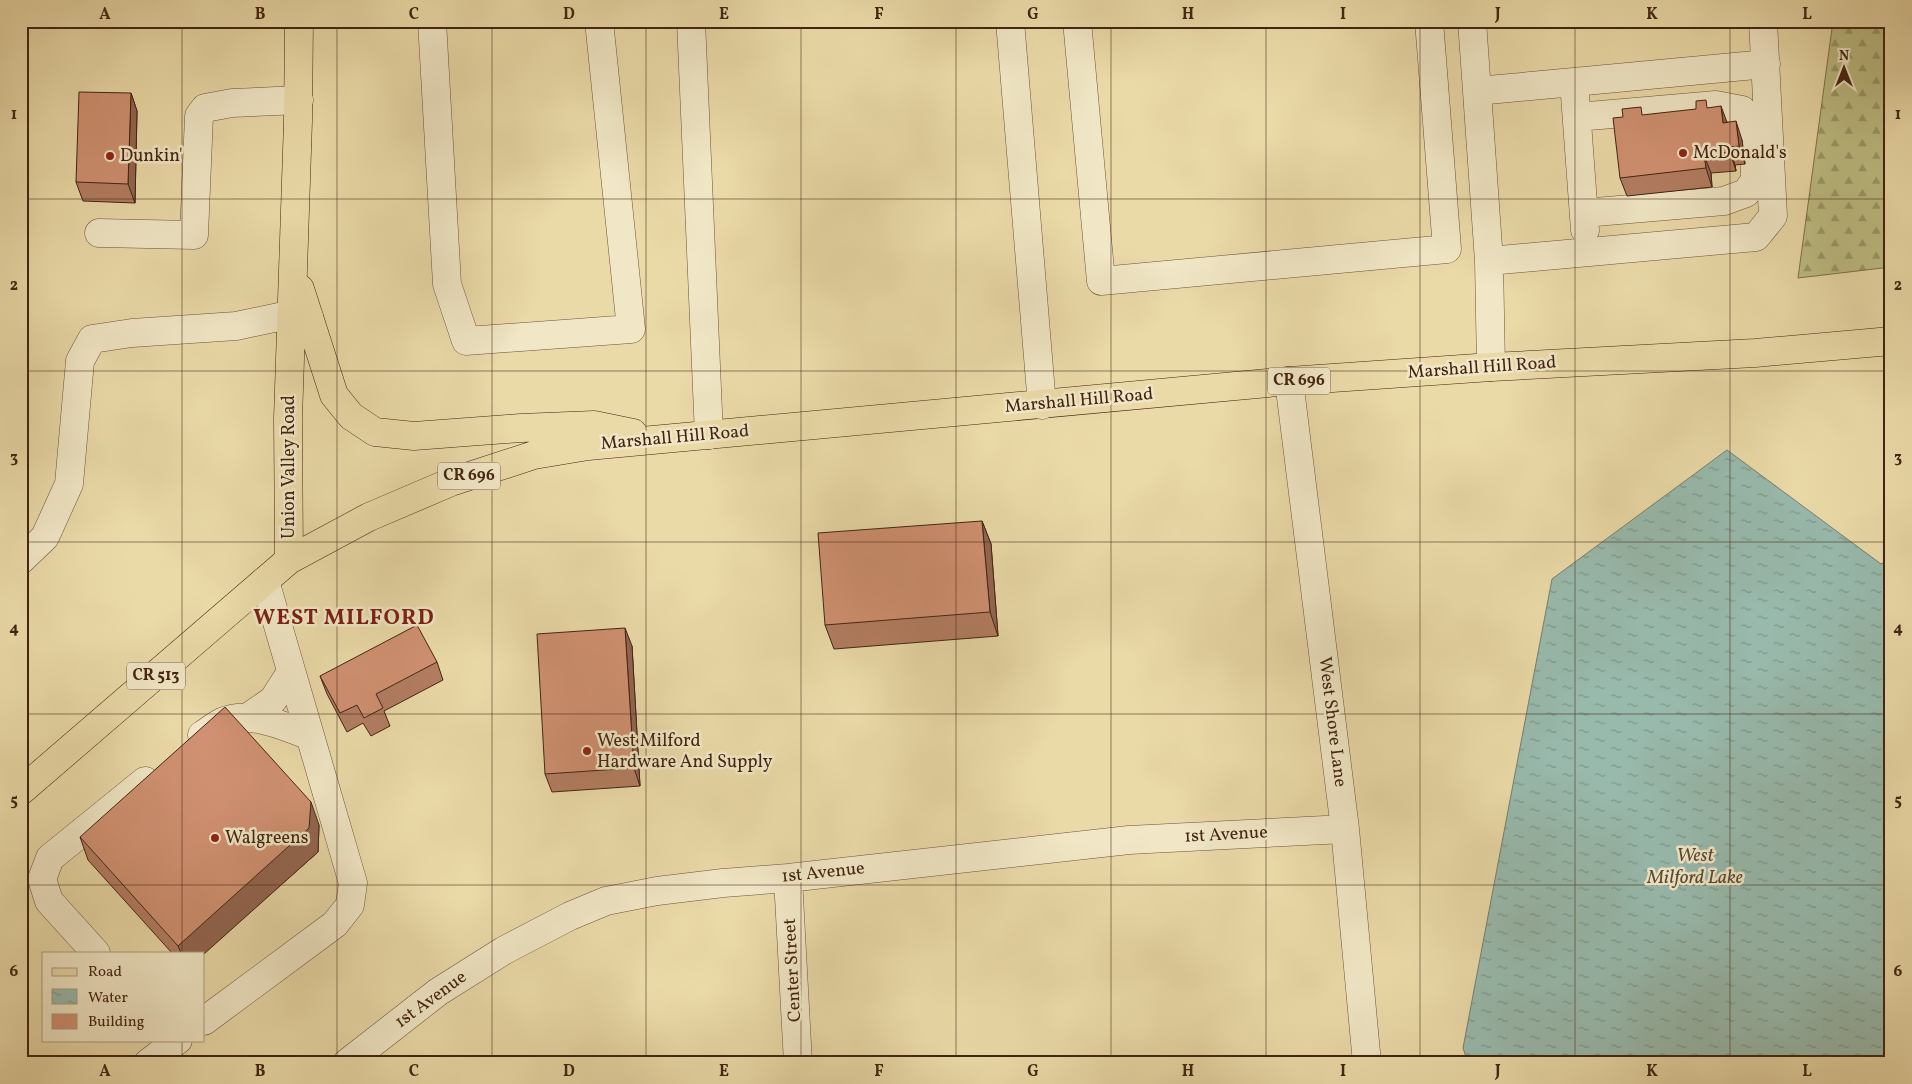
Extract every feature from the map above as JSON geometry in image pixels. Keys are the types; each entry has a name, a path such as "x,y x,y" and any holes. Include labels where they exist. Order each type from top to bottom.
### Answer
{"main road":[{"path":"299,21 299,100 293,269 301,315 334,395 351,416 375,432 414,436 594,425 664,440"},
{"name":"Union Valley Road","path":"21,791 289,560 288,419 301,315"},
{"name":"Marshall Hill Road","path":"289,560 369,517 451,482 534,455 588,446 1290,381 1491,367 1755,353 1891,341"}],"street":[{"path":"432,21 448,284 466,341 631,329 599,21"},
{"path":"691,21 709,435"},
{"path":"1010,21 1042,405"},
{"path":"1077,21 1101,280 1447,249 1429,21"},
{"path":"1472,21 1489,261 1491,367"},
{"path":"1489,261 1756,237 1773,216 1763,21"},
{"path":"1477,91 1766,64"},
{"path":"1574,82 1587,252"},
{"path":"99,233 194,235 199,116 205,108 232,102 299,100"},
{"path":"1577,118 1716,105 1742,110 1753,130 1755,180 1746,193 1724,200 1584,213"},
{"path":"21,560 45,536 68,484 80,361 92,339 132,333 236,326 301,315"},
{"name":"West Shore Lane","path":"1290,381 1345,829 1367,1063"},
{"path":"205,1020 336,924 350,905 353,883 265,581"},
{"path":"247,718 273,700 291,672"},
{"path":"95,952 49,901 42,879 50,858 197,738 224,721 247,718 278,723 310,736"},
{"name":"1st Avenue","path":"348,1063 438,992 503,951 570,916 606,901 657,890 788,878 1129,840 1345,829"},
{"name":"Center Street","path":"788,878 798,1063"},
{"path":"148,1063 176,1042"}],"green space":[{"path":"1833,21 1891,21 1891,267 1798,278"}],"water":[{"name":"West Milford Lake","path":"1727,450 1881,564 1891,558 1891,1063 1468,1063 1463,1048 1552,579"}],"building":[{"name":"Dunkin'","path":"79,92 131,93 128,184 76,182"},
{"name":"McDonald's","path":"1706,100 1707,108 1721,106 1723,123 1736,121 1739,146 1729,147 1730,152 1704,155 1706,168 1620,178 1613,118 1623,117 1622,109 1641,107 1642,115 1696,109 1696,101"},
{"path":"982,521 990,612 825,625 818,533"},
{"path":"417,625 437,662 376,694 383,708 364,718 357,705 340,713 320,676"},
{"path":"625,628 634,768 545,774 537,634"},
{"name":"Walgreens","path":"225,707 311,802 309,828 178,946 80,837"}],"place":[{"name":"McDonald's","path":"1683,153"},
{"name":"Dunkin'","path":"110,156"},
{"name":"West Milford Hardware And Supply","path":"587,751"},
{"name":"Walgreens","path":"215,838"}],"district":[{"name":"WEST MILFORD","path":"344,618"}]}
